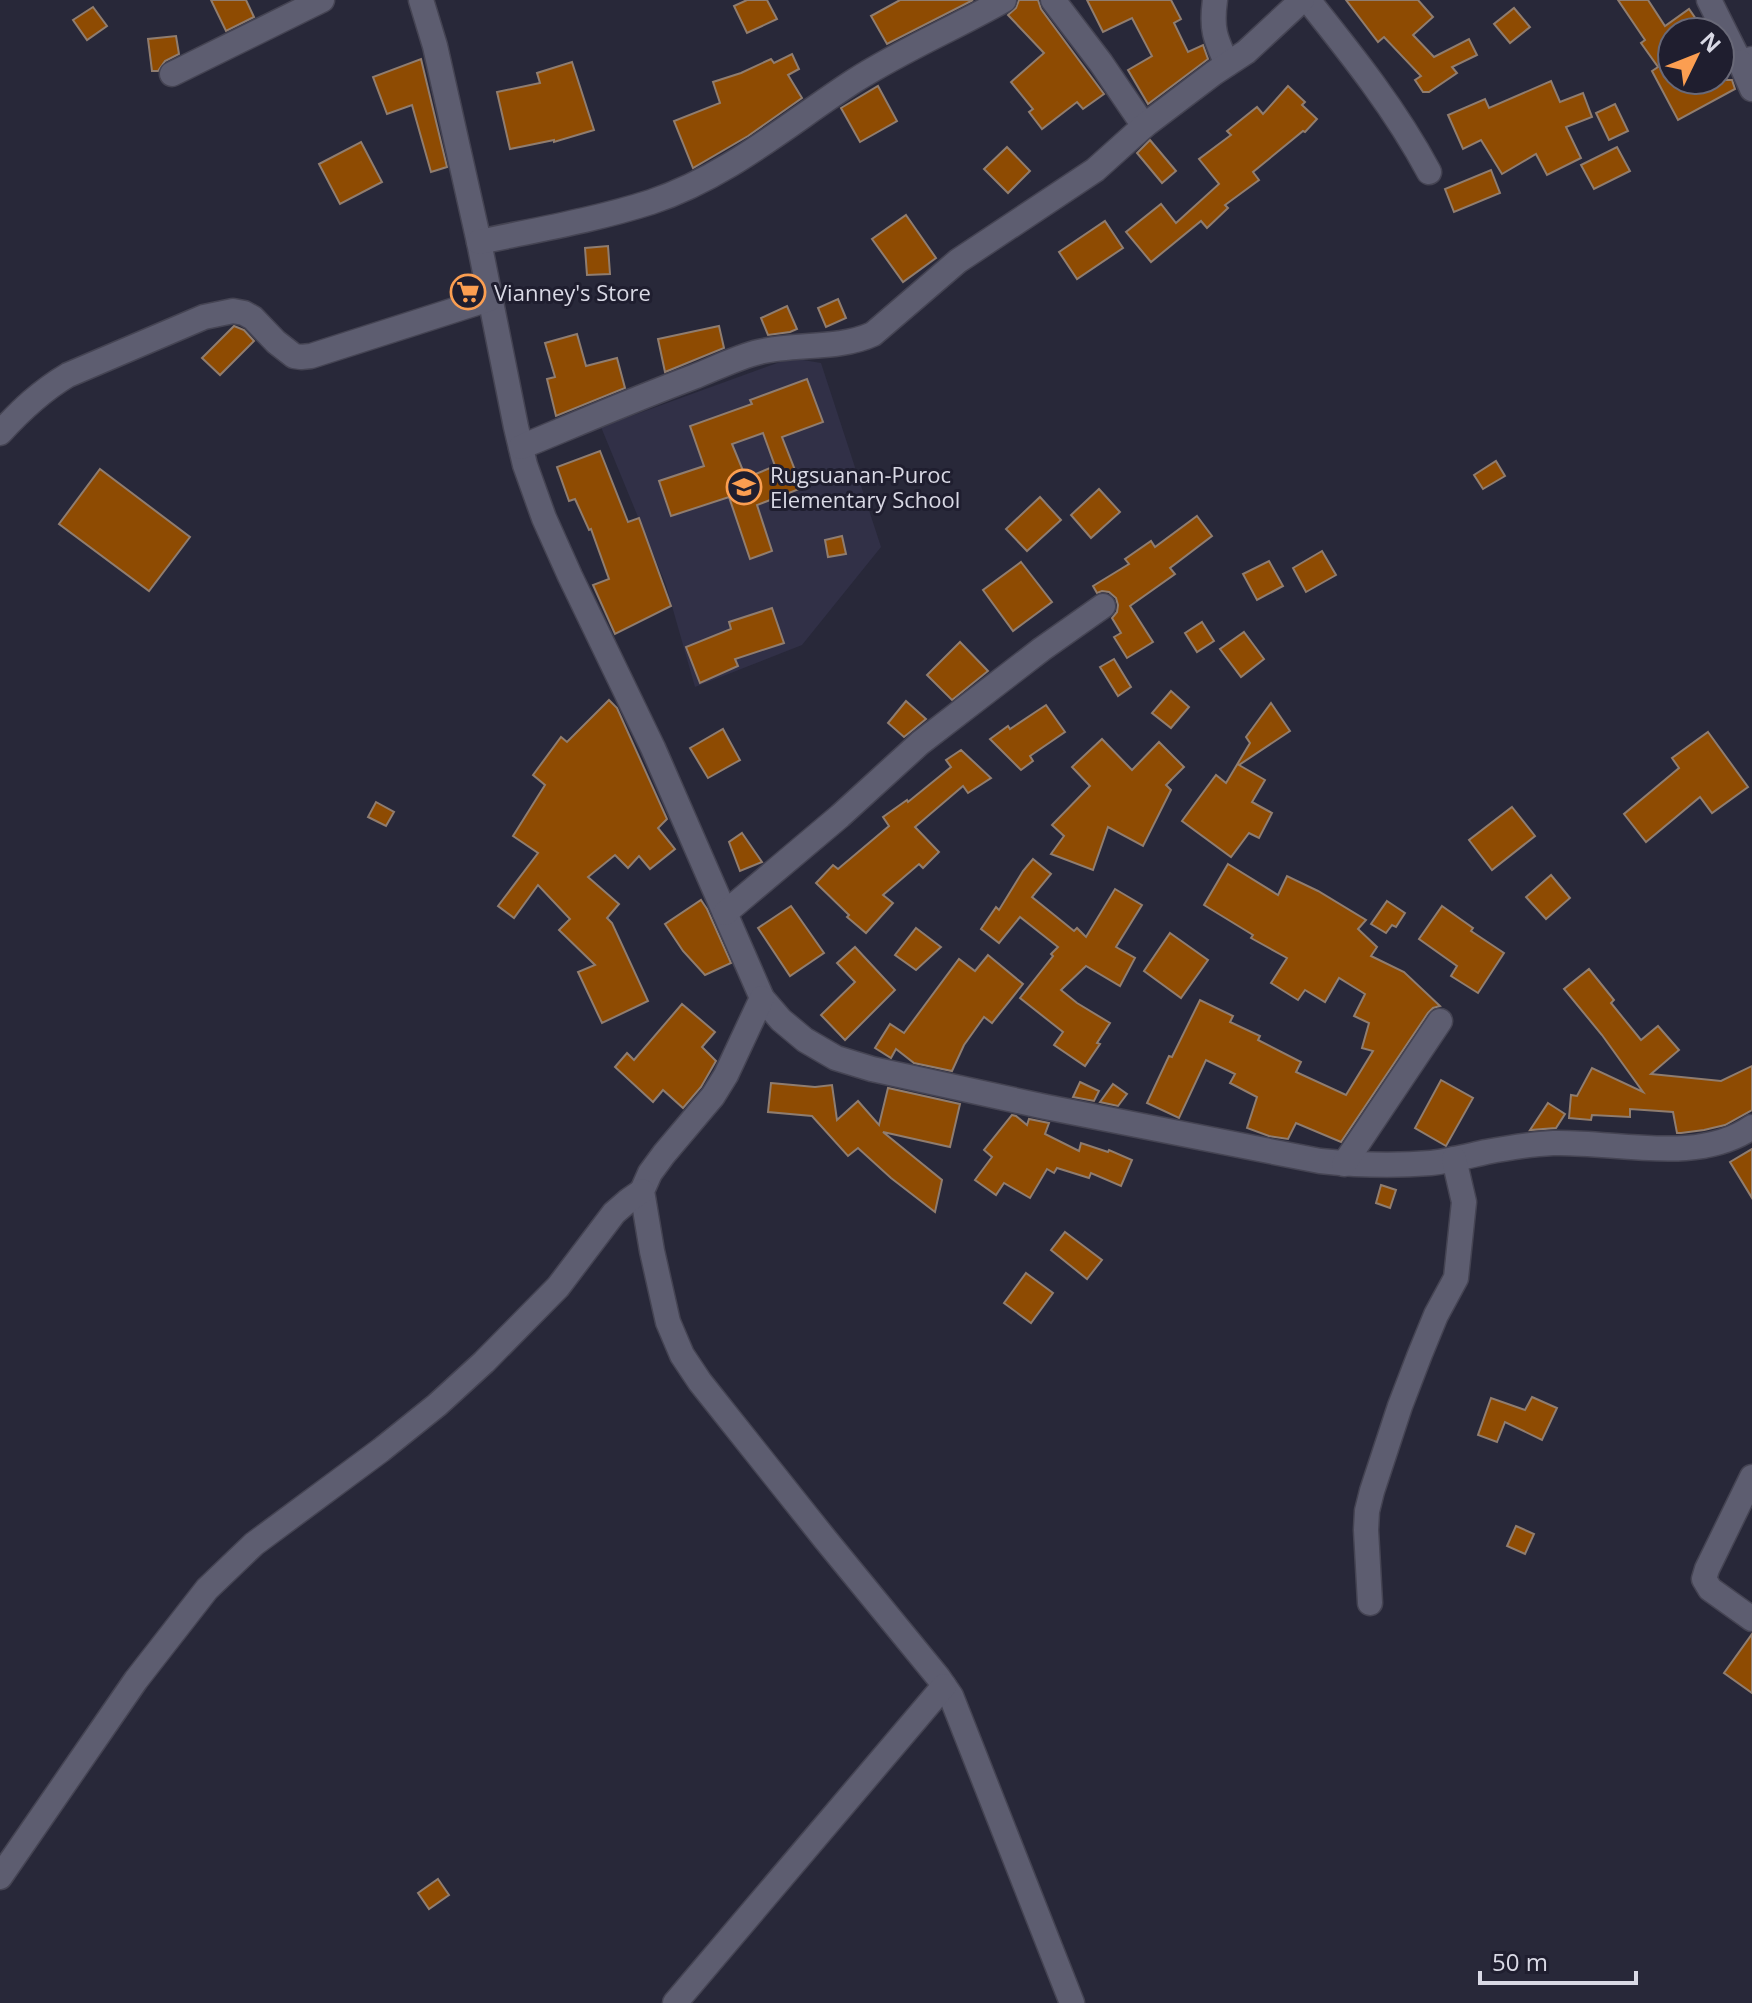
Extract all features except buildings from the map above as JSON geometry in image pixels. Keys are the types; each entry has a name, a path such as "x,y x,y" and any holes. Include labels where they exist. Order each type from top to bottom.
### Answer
{"street":[{"path":"172,74 322,0"},
{"path":"421,0 435,46 479,242 521,447 544,518 659,761 762,998 781,1020 805,1040 836,1058 872,1069 1092,1116 1344,1164 1432,1163 1553,1143 1688,1148 1714,1144 1752,1127"},
{"path":"479,242 652,202 712,176 765,144 866,74 1004,0"},
{"path":"1053,0 1144,126"},
{"path":"1215,0 1212,20 1227,64"},
{"path":"521,447 757,352 843,343 873,334 958,261 1095,170 1144,126 1246,52 1305,0 1384,98 1429,172"},
{"path":"1709,0 1746,61 1752,89"},
{"path":"0,433 30,401 68,375 204,317 233,311 244,313 287,352 301,357 489,299"},
{"path":"725,913 840,816 920,743 1103,606"},
{"path":"0,1877 136,1680 207,1589 254,1544 381,1450 484,1362 558,1287 614,1213 642,1191 664,1154 713,1096 762,998"},
{"path":"1344,1164 1440,1021"},
{"path":"1370,1603 1366,1530 1372,1491 1420,1354 1456,1278 1464,1202 1454,1159"},
{"path":"642,1191 668,1322 682,1355 700,1382 951,1696 1072,2003"},
{"path":"1752,1477 1704,1579 1710,1589 1752,1619"},
{"path":"675,2003 944,1686"}],"shaded area":[{"name":"Rugsuanan-Puroc Elementary School","path":"791,358 821,363 881,547 802,645 695,687 666,585 601,427"}],"place":[{"name":"Vianney's Store","path":"468,292"},
{"name":"Rugsuanan-Puroc Elementary School","path":"744,487"}]}
